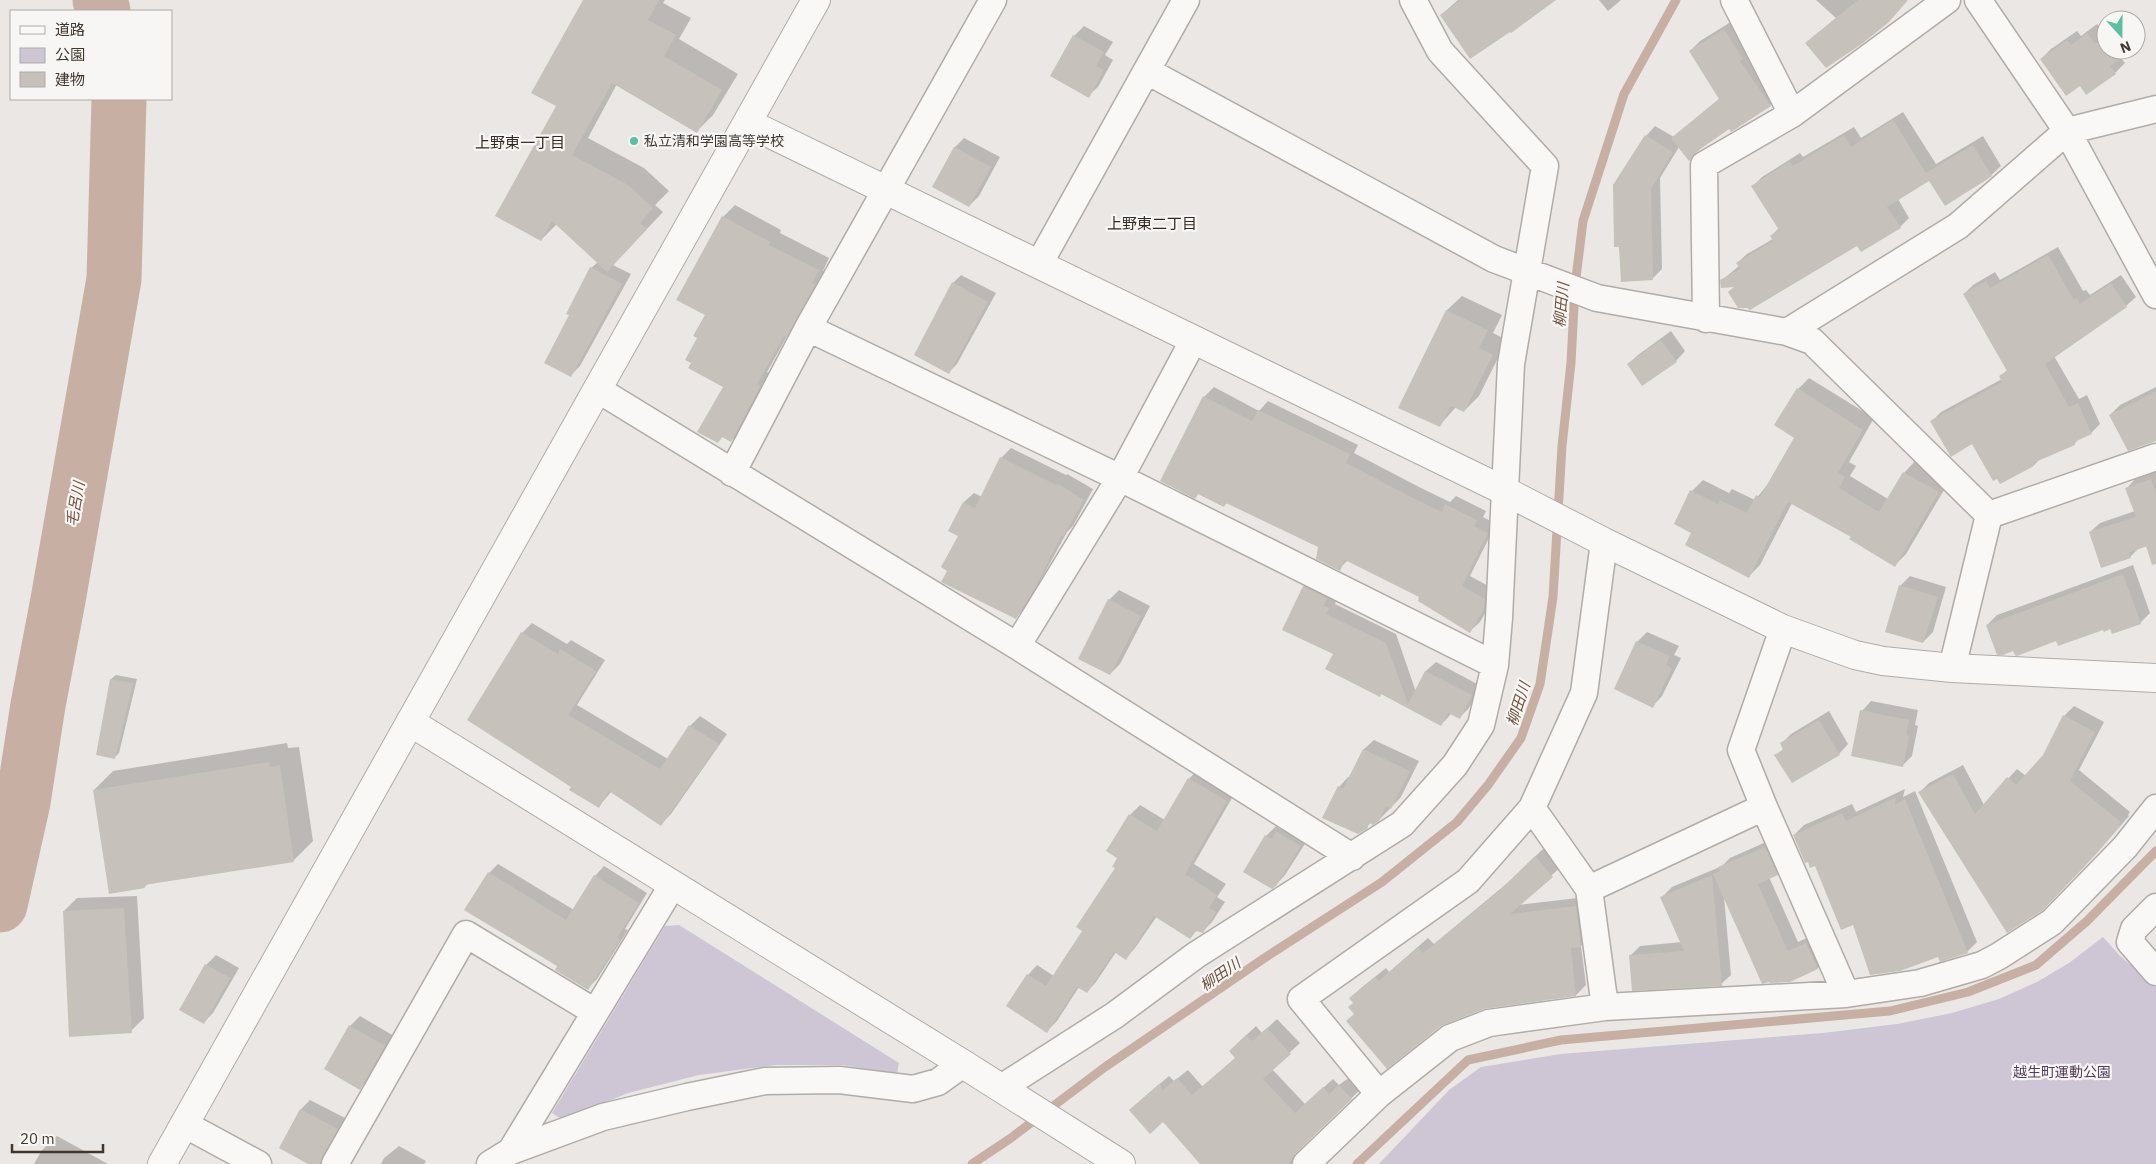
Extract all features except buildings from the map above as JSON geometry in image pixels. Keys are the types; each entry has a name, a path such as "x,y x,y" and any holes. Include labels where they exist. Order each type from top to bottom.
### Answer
{"street":[{"path":"162,1164 816,0"},
{"path":"732,473 808,328 993,0"},
{"path":"1040,264 1186,0"},
{"path":"1007,1092 1196,955 1402,824 1455,765 1481,725 1495,665 1515,496 1511,364 1545,166 1440,51 1413,0"},
{"path":"1734,0 1792,114"},
{"path":"1706,319 1704,164 1792,114 1947,0"},
{"path":"1978,0 2067,131 2156,295"},
{"path":"1147,71 1494,259 1597,298 1787,332 1812,341 1989,515"},
{"path":"1787,332 1958,226 2067,131 2156,109"},
{"path":"748,122 1784,629 1855,654 1883,661 1952,668 2156,678"},
{"path":"808,328 1120,478 1495,665"},
{"path":"1017,646 1120,478 1193,341"},
{"path":"597,389 1017,646 1352,857"},
{"path":"1989,515 2156,458"},
{"path":"1952,668 1989,515"},
{"path":"1379,1094 1301,999 1468,881 1532,808 1584,693 1604,542"},
{"path":"1784,629 1741,750 1846,994"},
{"path":"410,722 672,886 963,1064 1121,1164"},
{"path":"1589,889 1764,807"},
{"path":"1532,808 1589,889 1605,1007"},
{"path":"1306,1164 1379,1094 1450,1038 1489,1023 1605,1007 1846,994 1920,983 1982,965 2052,922 2125,847 2156,808"},
{"path":"501,1158 595,1012 672,886"},
{"path":"2156,907 2134,929 2130,942 2156,972"},
{"path":"334,1164 466,934 595,1012"},
{"path":"501,1158 602,1117 764,1081 839,1080 913,1089 938,1082 963,1064"},
{"path":"184,1124 258,1164"}],"green space":[{"path":"679,925 899,1063 897,1073 842,1065 776,1065 699,1075 628,1093 563,1120 552,1113 665,926"},
{"name":"越生町運動公園","path":"2103,937 2120,956 2152,982 2156,988 2156,1164 1379,1164 1449,1090 1481,1067 1561,1054 1823,1033 1897,1024 1952,1013 1999,999 2037,982 2069,963"}],"waterway":[{"name":"毛呂川","path":"100,0 103,10"},
{"name":"柳田川","path":"972,1164 1011,1138 1105,1067 1263,959 1382,882 1457,822 1488,785 1521,738 1540,684 1553,597 1562,446 1571,363 1575,286 1583,221 1624,94 1676,0"},
{"name":"毛呂川","path":"0,905 23,802 38,705 114,279 119,100"},
{"path":"1357,1164 1468,1060 1561,1040 1890,1011 1968,992 2036,965 2087,921 2156,851"}],"place":[{"name":"私立清和学園高等学校","path":"634,141"}],"district":[{"name":"上野東一丁目","path":"520,142"},
{"name":"上野東二丁目","path":"1152,223"}]}
